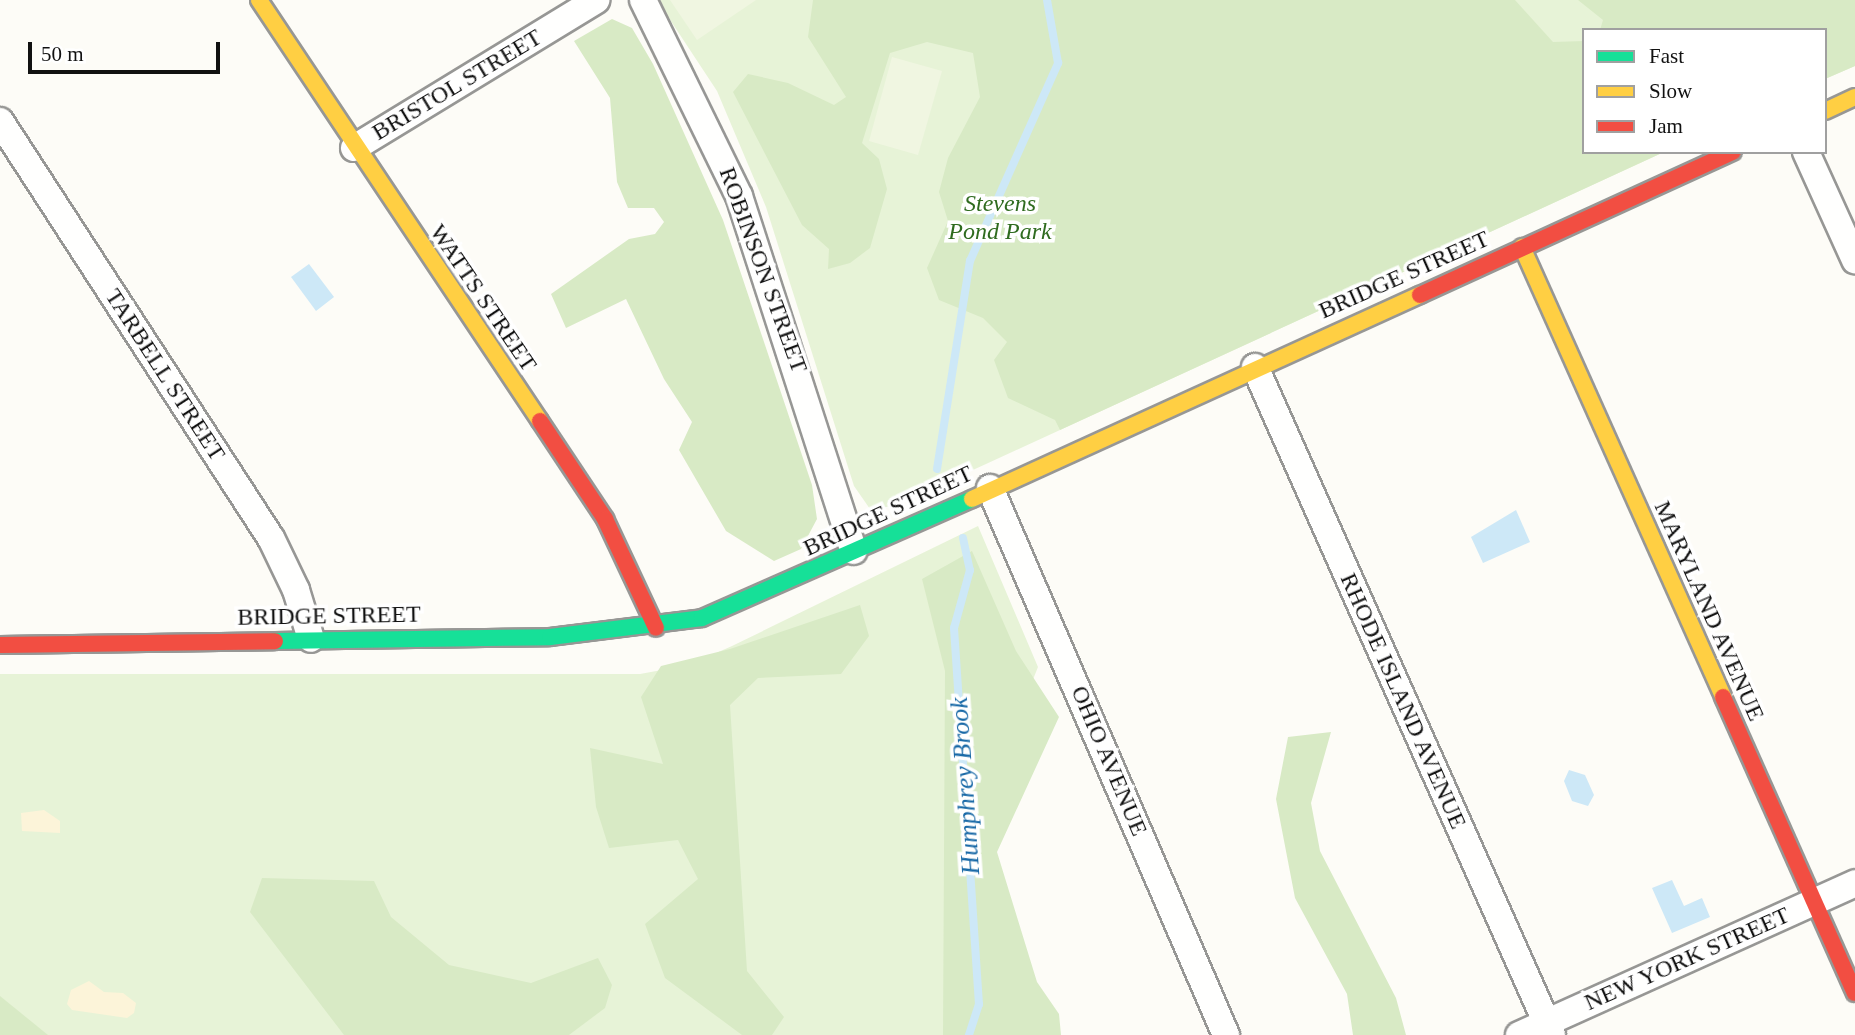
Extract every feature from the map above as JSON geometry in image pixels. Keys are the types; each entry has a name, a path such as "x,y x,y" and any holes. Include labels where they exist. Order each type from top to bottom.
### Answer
{"street":[{"name":"WATTS STREET","path":"258,0 354,148 605,519 656,628"},
{"name":"BRISTOL STREET","path":"354,148 596,0"},
{"name":"ROBINSON STREET","path":"643,0 739,197 854,551"},
{"path":"1827,110 1855,97"},
{"name":"TARBELL STREET","path":"0,121 271,538 296,590 311,639"},
{"name":"BRIDGE STREET","path":"0,645 550,637 656,628 738,606 1255,367 1730,154"},
{"path":"1807,154 1855,260"},
{"name":"MARYLAND AVENUE","path":"1522,247 1855,993"},
{"name":"RHODE ISLAND AVENUE","path":"1255,367 1550,1029"},
{"name":"OHIO AVENUE","path":"990,488 1226,1035"},
{"name":"NEW YORK STREET","path":"1519,1035 1550,1029 1855,883"}],"green space":[{"name":"Stevens Pond Park","path":"657,0 1855,0 1855,66 1827,78 1827,28 1582,28 1582,154 1660,154 894,506 870,509 854,486 766,207 717,91"},
{"path":"670,0 756,0 697,40"},
{"name":"Stevens Pond Park","path":"813,0 1515,0 1553,42 1582,41 1582,154 1660,154 1060,430 1055,420 1008,398 994,360 1007,342 983,318 939,300 927,268 948,221 939,192 948,158 980,97 973,53 927,42 890,53 862,143 879,159 887,189 870,248 850,263 828,269 829,249 802,225 733,92 748,74 788,83 834,105 846,97 808,37"},
{"path":"1578,0 1855,0 1855,66 1827,78 1827,28 1601,28 1603,20"},
{"path":"612,19 632,28 653,64 723,220 812,485 817,519 801,549 774,561 726,531 679,450 692,422 664,379 626,299 566,328 551,294 629,239 655,234 664,222 654,208 628,208 617,182 610,98 574,41"},
{"path":"892,57 942,71 918,155 869,141"},
{"path":"978,526 1038,667 978,817 952,1035 0,1035 0,674 640,674 689,665"},
{"path":"972,551 1016,651 1059,717 997,852 1037,982 1059,1014 1061,1035 943,1035 945,671 922,579"},
{"path":"860,605 869,636 841,674 758,678 730,705 747,971 784,1017 772,1035 742,1035 665,978 645,924 698,879 678,840 609,848 596,807 590,748 663,764 641,697 661,666 730,649"},
{"path":"1331,732 1311,803 1320,851 1396,998 1406,1035 1353,1035 1347,994 1295,898 1276,799 1288,737"},
{"path":"262,878 374,881 391,917 449,965 531,983 598,958 612,985 605,1008 569,1035 344,1035 250,912"},
{"path":"0,996 48,1035 0,1035"}],"sand":[{"path":"44,810 60,821 60,833 22,831 21,813"},
{"path":"89,981 104,992 123,993 136,1003 134,1013 127,1018 72,1010 67,1004 71,990"}],"water":[{"path":"309,264 334,297 316,311 291,277"},
{"path":"1516,510 1530,542 1483,563 1471,537"},
{"path":"1569,770 1585,775 1594,795 1588,806 1572,801 1564,781"},
{"path":"1672,880 1684,906 1702,898 1710,917 1672,933 1652,888"}],"waterway":[{"name":"Humphrey Brook","path":"937,469 970,261 1058,63 1047,0"},
{"name":"Humphrey Brook","path":"963,538 970,570 954,628 979,1004 969,1035"}],"traffic: fast":[{"path":"275,641 550,637 702,618 972,499"}],"traffic: slow":[{"path":"259,0 540,421"},
{"path":"1827,110 1855,97"},
{"path":"1522,247 1723,697"},
{"path":"972,499 1420,295"}],"traffic: jam":[{"path":"1420,295 1729,154"},
{"path":"540,421 605,519 656,628"},
{"path":"0,645 275,641"},
{"path":"1723,697 1855,993"}]}
